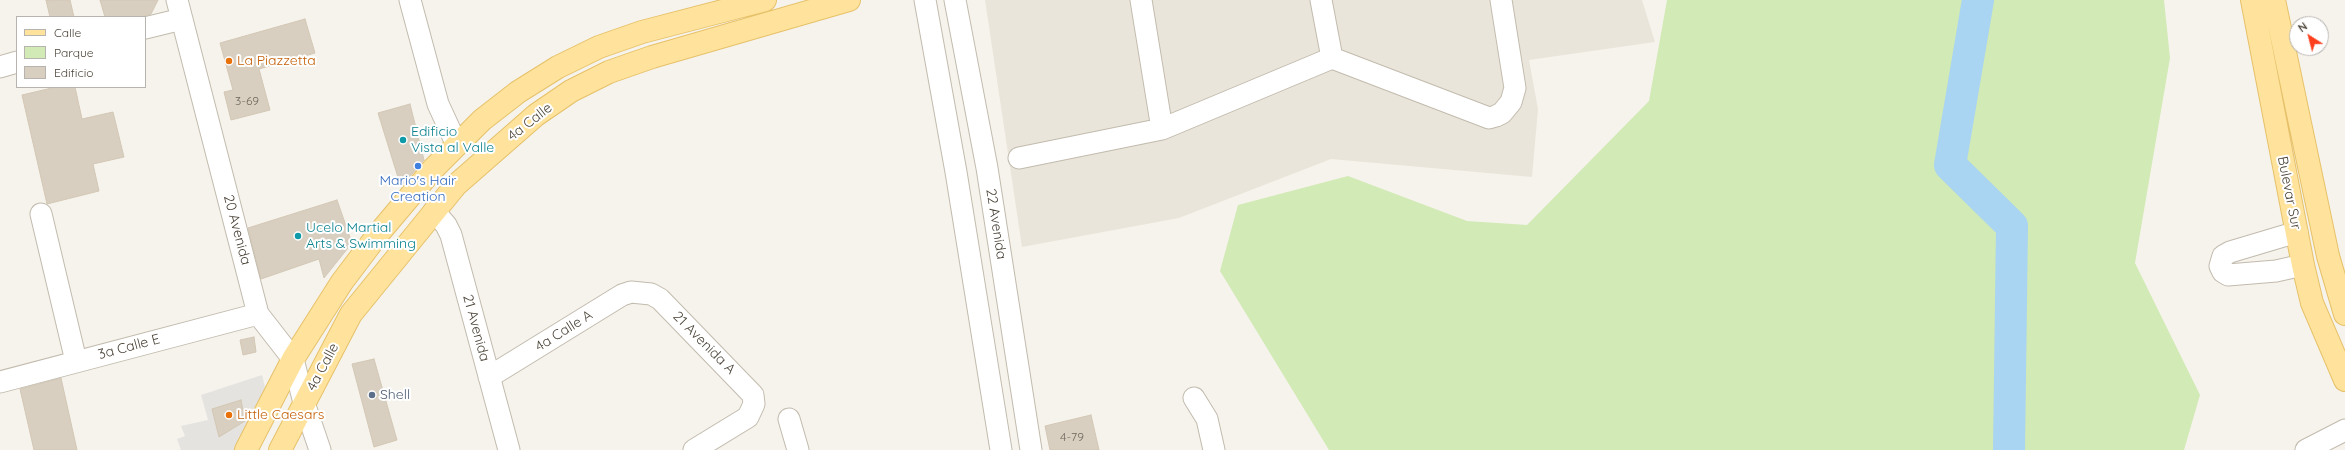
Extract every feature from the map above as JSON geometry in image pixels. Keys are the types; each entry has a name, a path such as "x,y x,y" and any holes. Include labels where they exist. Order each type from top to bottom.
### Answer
{"main road":[{"name":"4a Calle","path":"246,450 293,360 325,308 360,258 432,169 482,120 518,92 558,68 599,47 642,32 765,0"},
{"name":"4a Calle","path":"280,450 351,314 434,211 471,169 536,115 571,91 610,72 652,57 849,0"},
{"name":"Bulevar Sur","path":"2252,0 2303,265 2312,303 2345,380"},
{"name":"Bulevar Sur","path":"2274,0 2328,256 2345,314"}],"street":[{"path":"410,0 438,104 456,144"},
{"path":"925,0 956,172 1001,450"},
{"name":"22 Avenida","path":"955,0 987,168 1031,450"},
{"path":"1140,0 1162,129"},
{"path":"1322,0 1332,58"},
{"path":"1019,158 1162,129 1332,58 1489,118 1496,116 1502,113 1512,102 1515,88 1501,0"},
{"path":"146,27 180,9"},
{"name":"20 Avenida","path":"180,9 258,314 293,360 304,404 320,450"},
{"path":"0,67 16,62"},
{"path":"956,172 987,168"},
{"name":"21 Avenida","path":"434,211 446,225 450,235 509,450"},
{"path":"41,214 76,362"},
{"path":"2297,232 2230,252 2223,256 2220,266 2223,272 2228,275 2276,271 2303,265"},
{"name":"4a Calle A","path":"489,377 622,295 641,292"},
{"name":"21 Avenida A","path":"641,292 660,298 748,387 754,395 752,413 745,420 694,450"},
{"name":"3a Calle E","path":"0,382 258,314"},
{"path":"1194,398 1207,419 1214,450"},
{"path":"789,419 798,450"},
{"path":"2306,450 2345,430"}],"shaded area":[{"path":"985,0 1642,0 1655,42 1529,60 1538,109 1532,177 1331,159 1179,218 1022,247"},
{"path":"262,375 265,387 252,419 234,450 181,450 177,439 185,436 181,426 208,420 201,395"}],"green space":[{"path":"1667,0 2164,0 2170,58 2135,263 2200,395 2184,450 1329,450 1220,271 1238,205 1348,176 1467,221 1527,225 1649,101"}],"building":[{"path":"46,0 70,0 74,16 50,16"},
{"path":"100,0 158,0 151,14 144,16 105,16"},
{"path":"305,19 315,53 259,69 270,110 231,120 224,92 233,90 220,43"},
{"path":"52,88 75,88 82,119 113,112 124,157 93,164 99,191 47,204 22,95"},
{"name":"Edificio Vista al Valle","path":"410,104 424,160 401,187 378,113"},
{"name":"Ucelo Martial Arts & Swimming","path":"337,200 352,243 324,278 319,259 261,279 248,228"},
{"path":"254,337 256,352 243,355 240,340"},
{"name":"Shell","path":"374,359 397,440 374,447 352,364"},
{"path":"61,378 77,450 34,450 20,389"},
{"name":"Little Caesars","path":"241,400 245,421 219,437 212,409"},
{"path":"1091,415 1099,450 1050,450 1045,426"}],"waterway":[{"path":"1978,0 1950,165 2012,226 2009,450"}],"place":[{"name":"La Piazzetta","path":"229,61"},
{"name":"Edificio Vista al Valle","path":"403,140"},
{"name":"Mario's Hair Creation","path":"418,166"},
{"name":"Ucelo Martial Arts & Swimming","path":"298,236"},
{"name":"Shell","path":"372,395"},
{"name":"Little Caesars","path":"229,415"}]}
